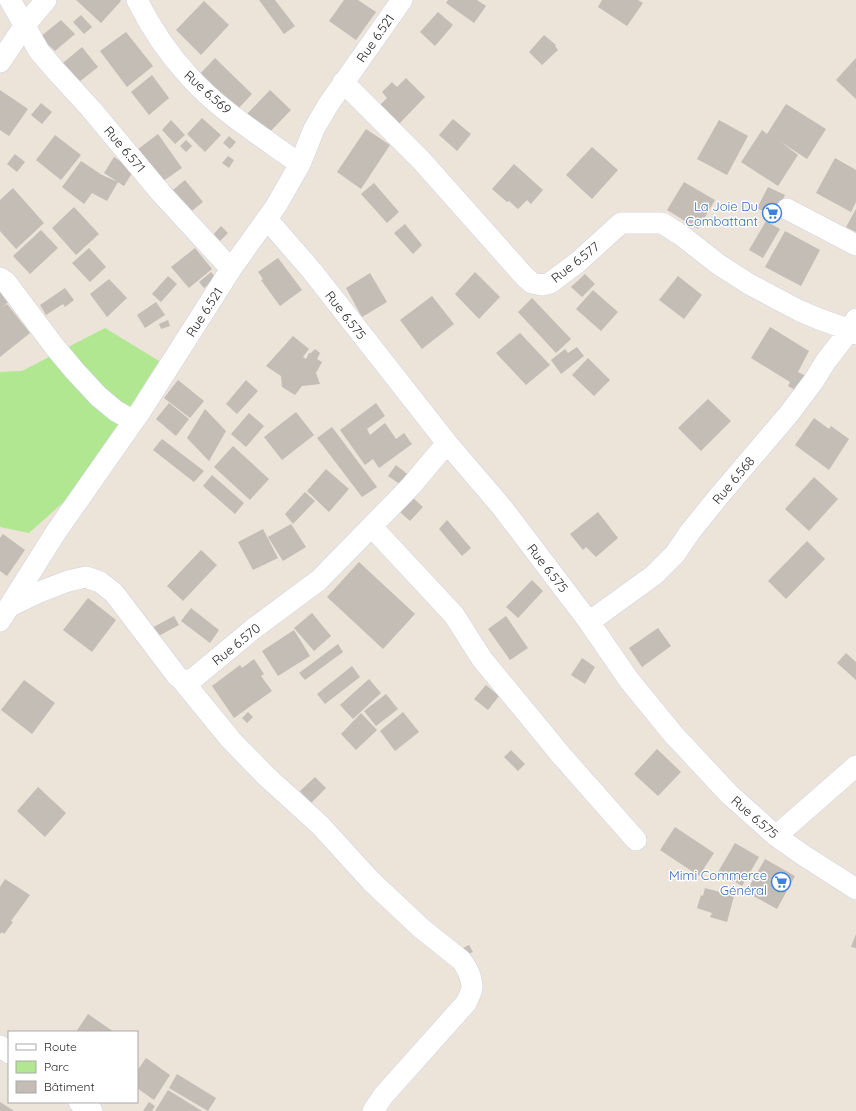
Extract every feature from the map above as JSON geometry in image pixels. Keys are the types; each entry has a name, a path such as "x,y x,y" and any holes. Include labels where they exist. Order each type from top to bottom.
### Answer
{"street":[{"name":"Rue 6.571","path":"10,0 39,51 91,109 161,193 231,269"},
{"path":"0,62 24,25 46,0"},
{"name":"Rue 6.569","path":"137,0 168,52 187,75 243,123 300,164"},
{"name":"Rue 6.521","path":"5,613 56,532 134,421 231,269 268,218 300,164 314,129 343,82 374,42 395,2"},
{"name":"Rue 6.577","path":"343,82 421,160 532,283 542,285 550,283 578,262 622,223 662,223 728,271 749,284 798,310 819,319 854,327"},
{"path":"787,209 856,244"},
{"name":"Rue 6.575","path":"268,218 312,271 447,443 501,506 590,622 629,680 673,734 729,794 776,836 856,889"},
{"path":"0,278 6,282 54,346 94,391 116,411 134,421"},
{"name":"Rue 6.568","path":"590,622 654,575 675,554 709,508 788,415 854,327"},
{"name":"Rue 6.570","path":"182,680 187,681 194,678 253,629 319,580 372,527 447,443"},
{"path":"372,527 454,615 482,660 560,755 636,840"},
{"path":"5,613 37,592 68,581 86,577 100,582 114,593 177,676 182,680 231,740 266,776 320,825 371,881 421,928 461,960 466,966 470,976 472,989 466,1003 372,1111"},
{"path":"776,836 856,766"},
{"path":"0,1046 8,1052"},
{"path":"80,1103 92,1111"}],"green space":[{"path":"105,328 159,361 77,490 29,533 0,527 0,372 22,371"}],"building":[{"path":"76,0 120,0 121,1 101,23"},
{"path":"259,0 275,0 295,26 284,34"},
{"path":"344,0 358,0 376,12 356,40 329,21"},
{"path":"448,0 477,0 486,6 474,23 446,3"},
{"path":"602,0 638,0 643,3 627,26 598,7"},
{"path":"204,1 229,25 201,55 176,30"},
{"path":"438,12 453,25 435,46 420,32"},
{"path":"81,15 92,27 84,34 73,22"},
{"path":"61,20 75,34 55,51 40,37"},
{"path":"126,32 153,66 127,87 100,51"},
{"path":"544,35 556,45 555,46 558,50 542,65 529,52"},
{"path":"82,47 98,67 74,86 58,67"},
{"path":"215,58 252,94 236,111 199,75"},
{"path":"856,58 856,99 836,80"},
{"path":"152,75 169,98 149,115 131,92"},
{"path":"406,78 425,97 397,126 378,107 387,98 382,92 392,82 397,87"},
{"path":"0,90 28,109 9,136 0,130"},
{"path":"270,90 291,110 266,136 245,116"},
{"path":"41,103 52,112 42,124 31,115"},
{"path":"786,104 826,129 807,159 781,142 798,155 778,186 741,162 762,130 767,134"},
{"path":"202,118 221,135 205,152 187,134"},
{"path":"453,119 471,134 457,151 439,135"},
{"path":"171,120 185,135 175,144 162,130"},
{"path":"719,120 748,136 727,175 697,159"},
{"path":"366,129 390,145 361,189 337,172"},
{"path":"158,134 182,168 156,186 133,153"},
{"path":"55,135 81,155 61,180 36,160"},
{"path":"229,136 236,142 230,149 223,143"},
{"path":"186,140 192,146 186,152 180,146"},
{"path":"592,147 618,170 592,199 566,175"},
{"path":"15,154 25,162 17,172 7,164"},
{"path":"228,156 234,160 229,168 222,163"},
{"path":"114,157 134,170 124,186 104,173"},
{"path":"835,158 856,170 856,202 851,212 816,193"},
{"path":"81,161 102,175 118,182 107,201 92,193 84,204 62,187"},
{"path":"514,164 543,190 531,204 527,200 518,209 492,189"},
{"path":"185,180 203,202 184,217 167,195"},
{"path":"684,182 715,200 698,229 667,210"},
{"path":"374,183 399,212 387,223 361,194"},
{"path":"768,187 785,195 774,217 757,208"},
{"path":"13,188 44,223 16,249 0,231 0,200"},
{"path":"74,207 99,234 76,255 52,228"},
{"path":"856,209 856,232 846,227"},
{"path":"766,221 780,229 763,258 749,250"},
{"path":"405,224 422,245 413,254 394,233"},
{"path":"221,226 228,233 219,242 212,236"},
{"path":"41,230 58,248 30,274 13,256"},
{"path":"785,231 820,250 801,286 765,267"},
{"path":"89,248 106,267 90,282 72,263"},
{"path":"195,248 212,269 189,288 171,267"},
{"path":"278,258 302,290 280,306 261,280 263,279 258,272"},
{"path":"211,272 216,278 204,288 199,282"},
{"path":"475,272 500,297 479,319 455,294"},
{"path":"370,273 387,302 362,317 346,288"},
{"path":"585,274 595,284 582,297 571,287"},
{"path":"168,276 177,284 161,302 152,294"},
{"path":"678,276 702,295 684,319 659,300"},
{"path":"109,279 127,298 107,317 90,294"},
{"path":"0,284 12,299 0,309"},
{"path":"65,288 74,300 65,307 63,304 46,315 40,305"},
{"path":"593,290 618,312 601,331 576,309"},
{"path":"432,296 454,324 422,349 400,320"},
{"path":"532,298 571,339 556,353 518,312"},
{"path":"156,302 165,315 145,328 137,315"},
{"path":"7,304 30,333 0,357 0,309"},
{"path":"168,320 170,326 161,329 159,324"},
{"path":"770,327 809,351 798,372 806,376 797,391 788,386 790,382 751,358"},
{"path":"520,333 550,365 526,385 496,353"},
{"path":"293,336 309,349 303,357 306,359 309,353 315,349 320,353 317,359 322,362 316,373 320,384 302,386 295,395 282,387 281,376 266,366"},
{"path":"577,347 584,356 561,374 551,360 565,349 568,353"},
{"path":"588,358 610,380 594,396 572,375"},
{"path":"178,380 204,401 190,418 164,398"},
{"path":"246,380 258,391 237,414 226,404"},
{"path":"708,399 731,421 701,451 678,428"},
{"path":"169,403 189,419 176,436 156,419"},
{"path":"376,403 385,416 367,429 370,435 385,423 396,439 404,433 412,444 379,468 373,459 365,465 340,430"},
{"path":"205,409 226,431 209,461 187,438"},
{"path":"296,412 314,435 282,460 264,437"},
{"path":"249,413 264,426 246,447 231,434"},
{"path":"814,418 829,429 831,426 849,439 829,470 795,445"},
{"path":"332,427 377,487 362,497 317,438"},
{"path":"162,439 204,471 194,482 153,450"},
{"path":"233,446 269,479 250,500 214,467"},
{"path":"396,465 411,477 404,487 388,476"},
{"path":"326,469 349,489 329,512 307,491"},
{"path":"212,475 244,503 235,514 203,486"},
{"path":"814,477 838,499 809,531 785,509"},
{"path":"305,492 315,501 293,524 285,514"},
{"path":"411,496 423,507 410,521 400,512"},
{"path":"598,512 618,538 596,557 586,547 583,550 570,534"},
{"path":"447,520 471,548 462,556 439,529"},
{"path":"291,524 306,547 283,561 268,537"},
{"path":"263,529 278,558 253,570 238,542"},
{"path":"3,534 25,550 7,576 0,571 0,538"},
{"path":"807,541 825,559 786,599 768,581"},
{"path":"201,550 217,565 183,601 167,586"},
{"path":"359,562 415,614 383,649 327,597"},
{"path":"532,580 543,591 518,618 506,607"},
{"path":"88,598 116,620 92,652 63,630"},
{"path":"191,608 219,630 210,643 181,621"},
{"path":"312,613 331,636 314,651 294,628"},
{"path":"174,616 179,625 153,639 148,630"},
{"path":"506,616 528,648 510,660 488,629"},
{"path":"658,628 671,646 642,667 629,648"},
{"path":"294,630 310,656 278,676 262,651"},
{"path":"338,644 343,652 305,680 299,673"},
{"path":"846,653 856,662 856,680 837,663"},
{"path":"582,658 595,667 585,684 571,675"},
{"path":"254,659 264,674 261,676 272,691 234,718 212,686 240,665 242,668"},
{"path":"352,666 360,677 325,704 317,694"},
{"path":"369,679 381,693 353,719 340,705"},
{"path":"24,680 55,703 32,734 1,710"},
{"path":"486,685 499,696 488,710 474,699"},
{"path":"386,694 398,709 376,726 364,711"},
{"path":"248,712 253,717 247,723 242,718"},
{"path":"403,712 419,732 395,751 380,731"},
{"path":"361,713 377,730 356,750 341,734"},
{"path":"657,749 681,772 658,796 634,774"},
{"path":"511,750 525,764 518,771 504,757"},
{"path":"315,777 326,788 311,803 300,791"},
{"path":"38,787 66,813 45,837 17,811"},
{"path":"675,827 714,853 699,876 660,850"},
{"path":"735,843 759,857 742,886 718,872"},
{"path":"765,859 795,876 777,909 746,892"},
{"path":"5,879 30,895 11,921 13,922 4,934 2,932 0,934 0,887"},
{"path":"705,888 734,896 727,922 710,917 712,913 697,908"},
{"path":"856,934 856,948 851,947"},
{"path":"469,945 473,952 460,958 457,951"},
{"path":"88,1014 113,1031 77,1031"},
{"path":"146,1058 170,1075 154,1100 138,1089 138,1070"},
{"path":"177,1074 216,1098 208,1111 169,1088"},
{"path":"168,1090 202,1111 155,1111"},
{"path":"0,1102 14,1111 0,1111"},
{"path":"149,1102 155,1106 152,1111 143,1111"}],"place":[{"name":"La Joie Du Combattant","path":"772,213"},
{"name":"Mimi Commerce Général","path":"781,882"}]}
